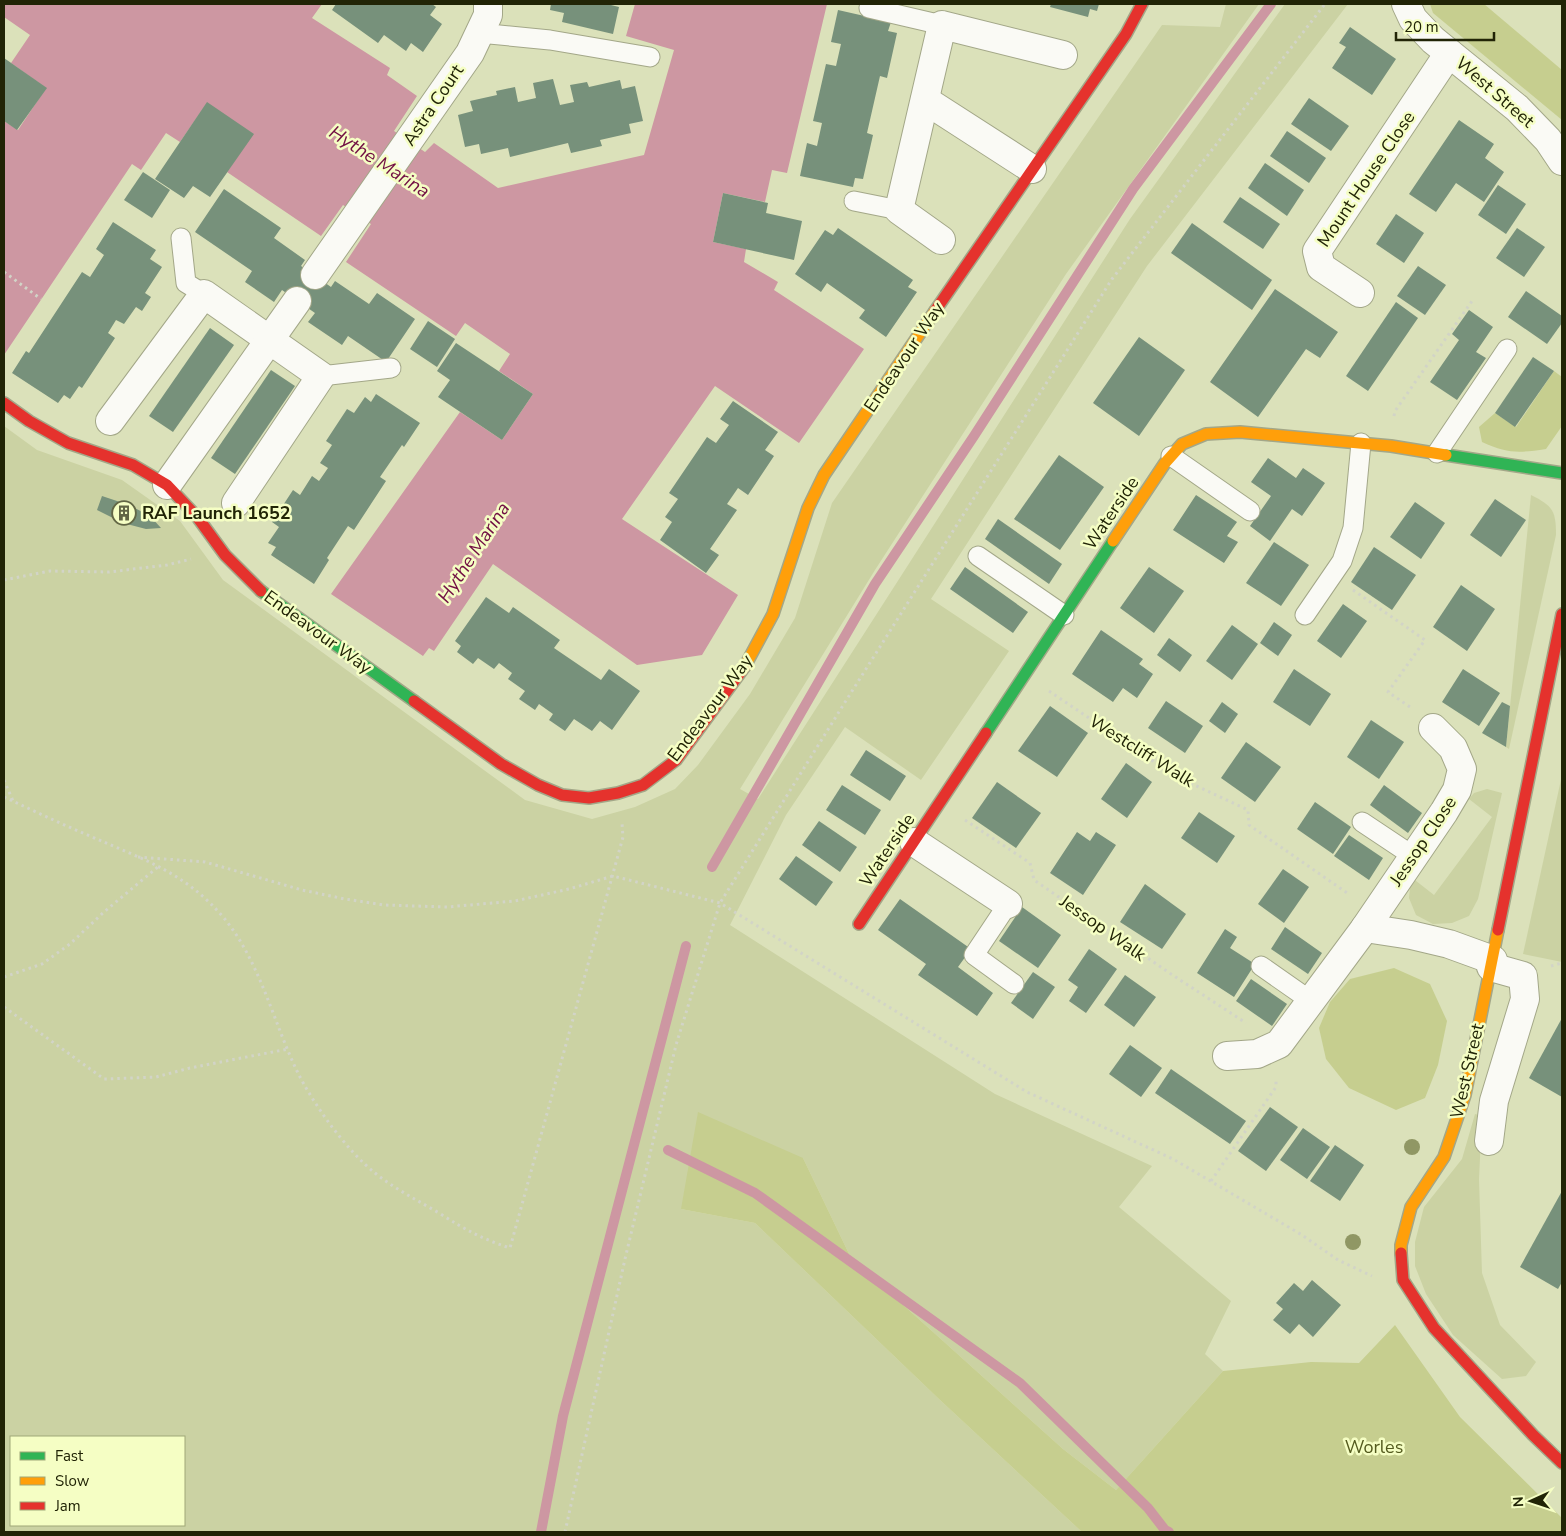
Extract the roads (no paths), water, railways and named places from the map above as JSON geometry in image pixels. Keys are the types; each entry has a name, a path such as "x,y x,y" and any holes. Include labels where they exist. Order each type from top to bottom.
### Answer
{"street":[{"name":"Astra Court","path":"315,276 470,52 488,15 488,4"},
{"name":"Endeavour Way","path":"4,403 29,421 68,443 133,465 167,485 198,518 225,555 260,590 501,764 538,785 562,795 588,798 618,793 643,785 676,760 741,673 773,614 808,508 824,475 1126,34 1142,4"},
{"name":"West Street","path":"1406,4 1413,20 1449,53 1517,108 1548,140 1562,161"},
{"path":"941,240 899,210 942,25 1063,54"},
{"name":"Mount House Close","path":"1360,293 1321,268 1317,251 1449,53"},
{"path":"925,100 1032,169"},
{"path":"110,421 204,294 321,376 236,503"},
{"path":"167,485 297,301"},
{"name":"Waterside","path":"859,924 1064,615 1171,456 1182,444 1206,434 1240,432 1391,446 1562,473"},
{"name":"West Street","path":"1562,614 1465,1095 1444,1157 1411,1207 1401,1245 1402,1280 1434,1328 1533,1435 1562,1463"},
{"name":"Jessop Close","path":"1227,1056 1257,1054 1279,1044 1370,920 1444,812 1457,790 1462,769 1453,748 1433,728"},
{"path":"914,842 1008,904"},
{"path":"1370,920 1411,935 1449,944 1523,976 1526,999 1494,1101 1489,1141"}],"lane":[{"path":"869,8 942,25"},
{"path":"479,33 550,40 650,57"},
{"path":"854,201 899,210"},
{"path":"181,238 186,282 204,294"},
{"path":"1437,453 1507,349"},
{"path":"321,376 391,368"},
{"path":"1305,615 1342,561 1353,528 1361,443"},
{"path":"1171,456 1250,511"},
{"path":"978,556 1064,615"},
{"path":"1362,822 1413,856"},
{"path":"1008,904 974,955 1014,984"},
{"path":"1261,966 1311,1001"}],"water":[{"name":"Hythe Marina","path":"4,4 322,4 312,18 390,68 387,75 417,96 394,131 425,152 434,143 498,188 644,155 674,50 626,36 635,4 827,4 787,173 772,170 765,202 723,193 713,242 746,249 744,262 778,282 774,290 864,349 799,443 715,386 622,519 738,595 702,655 637,665 493,564 434,651 429,648 423,656 331,594 460,412 502,440 533,394 499,371 510,354 465,323 456,336 346,262 371,224 343,205 321,236 227,172 253,134 207,103 180,142 166,133 141,170 132,164 4,355 4,121 18,130 46,88 11,63 30,35 4,17"}],"waterway":[{"path":"712,867 875,584 974,436 1133,189 1271,4"},
{"path":"541,1532 563,1416 686,946"},
{"path":"668,1150 755,1193 1020,1383 1148,1508 1165,1530 1169,1532"}],"place":[{"name":"RAF Launch 1652","path":"124,513"}],"park label":[{"name":"Worles","path":"1374,1447"}]}
